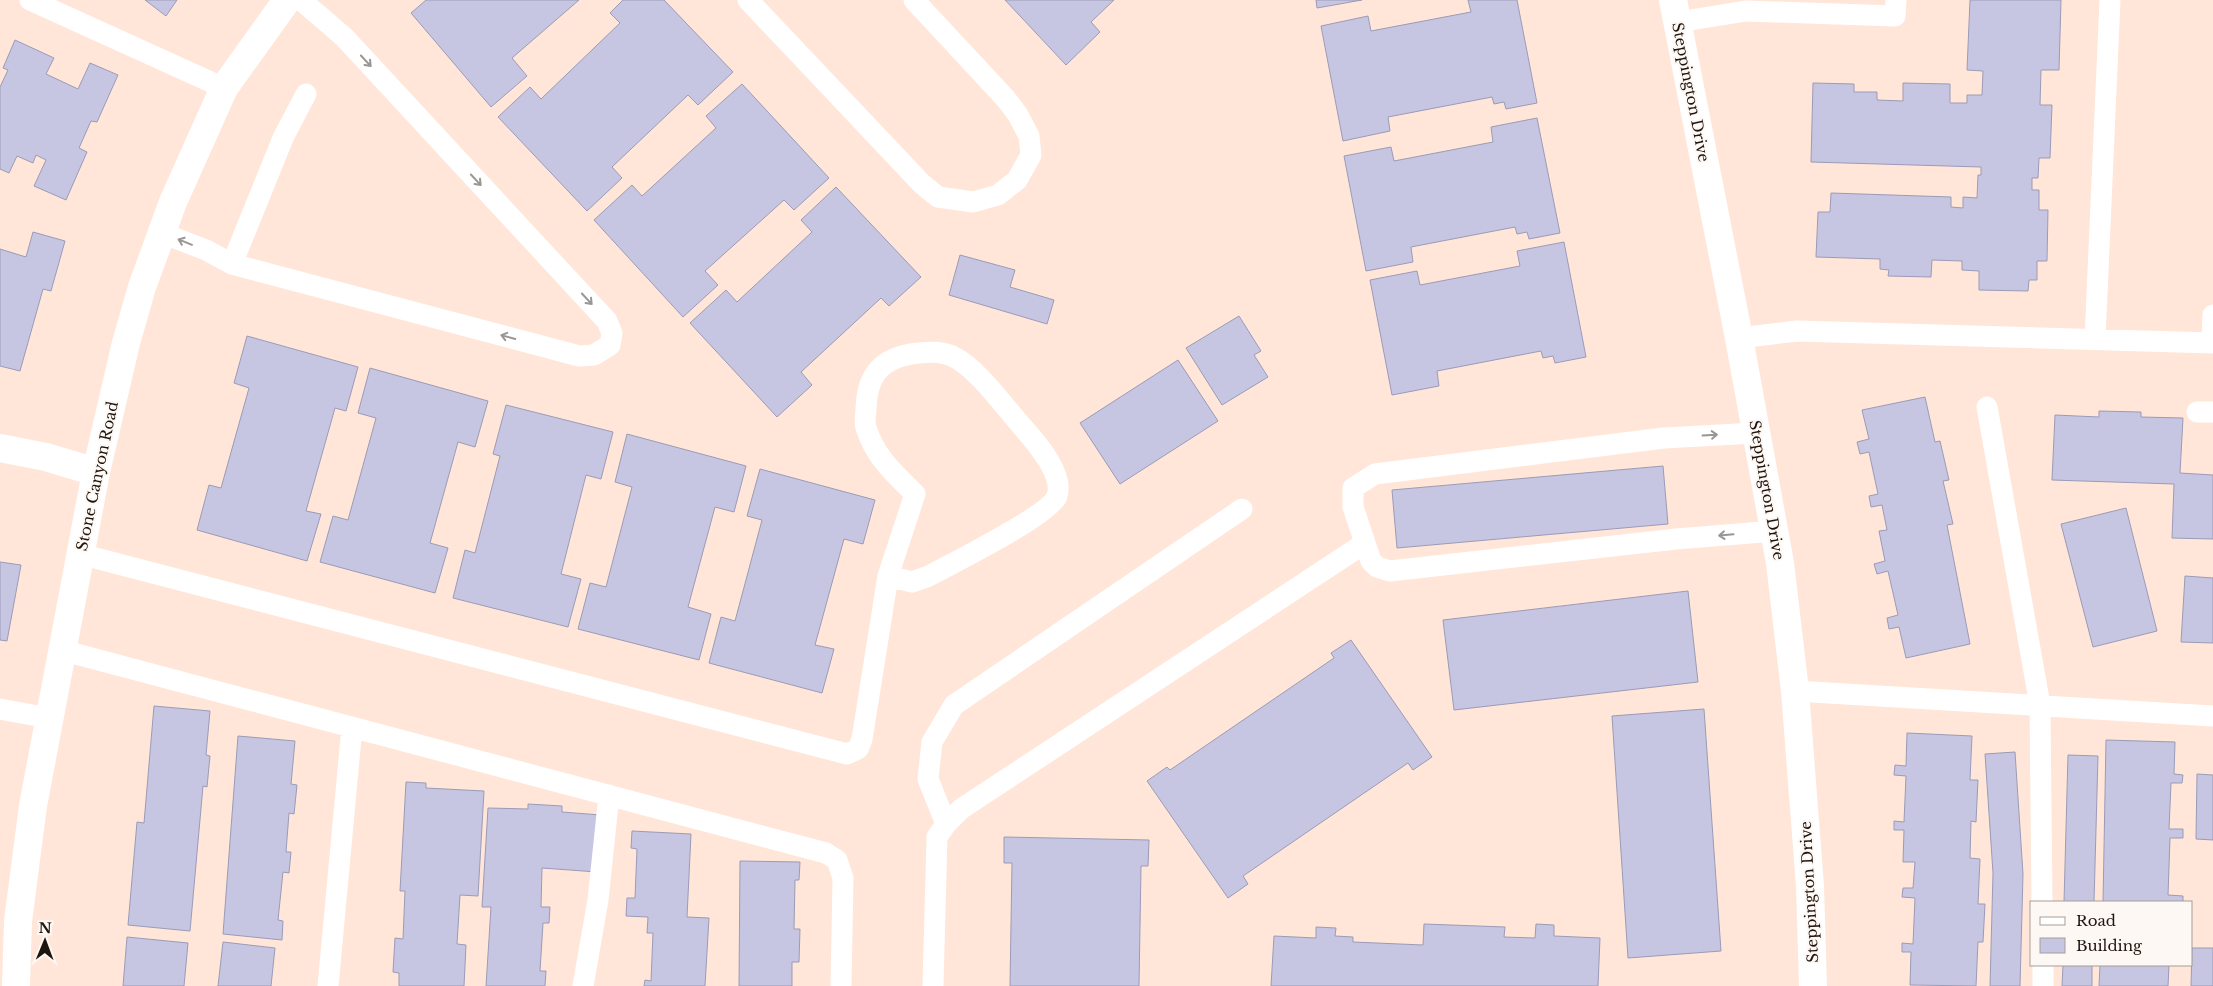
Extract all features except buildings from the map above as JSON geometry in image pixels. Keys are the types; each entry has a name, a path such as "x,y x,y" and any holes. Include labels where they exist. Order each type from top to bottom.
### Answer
{"street":[{"name":"Stone Canyon Road","path":"16,986 9,920 33,806 96,472 126,343 142,287 173,202 224,88 287,0"},
{"name":"Steppington Drive","path":"1676,11 1775,532 1795,691 1810,886 1813,986"},
{"path":"0,448 46,457 96,472"}],"lane":[{"path":"30,0 224,88"},
{"path":"162,233 206,250 232,264 580,356 594,355 610,345 612,333 607,321 344,37 301,0"},
{"path":"748,0 922,184 938,197 973,202 998,196 1017,180 1031,156 1029,136 1018,115 1006,100 914,0"},
{"path":"1676,11 1895,16 1896,0"},
{"path":"2095,339 2110,0"},
{"path":"232,264 283,138 306,94"},
{"path":"1739,338 1798,331 2213,343 2213,315"},
{"path":"80,554 846,754 858,749 862,740 888,576 914,494 877,455 865,425 866,399 874,374 886,363 899,355 935,351 951,356 969,366 1034,440 1058,478 1057,496 1051,505 1028,520 929,576 912,582 888,576"},
{"path":"1986,407 2040,705 2042,901"},
{"path":"1756,433 1664,438 1375,474 1353,488 1353,507 1371,561 1377,567 1390,571 1676,539 1775,532"},
{"path":"946,824 928,779 932,742 954,705 1242,509"},
{"path":"933,986 937,837 946,824 962,809 1364,543"},
{"path":"62,650 826,854 837,860 843,878 841,986"},
{"path":"1795,691 2213,716"},
{"path":"0,709 49,718"},
{"path":"328,986 352,727"},
{"path":"584,986 598,900 609,795"},
{"path":"2043,966 2043,986"}]}
